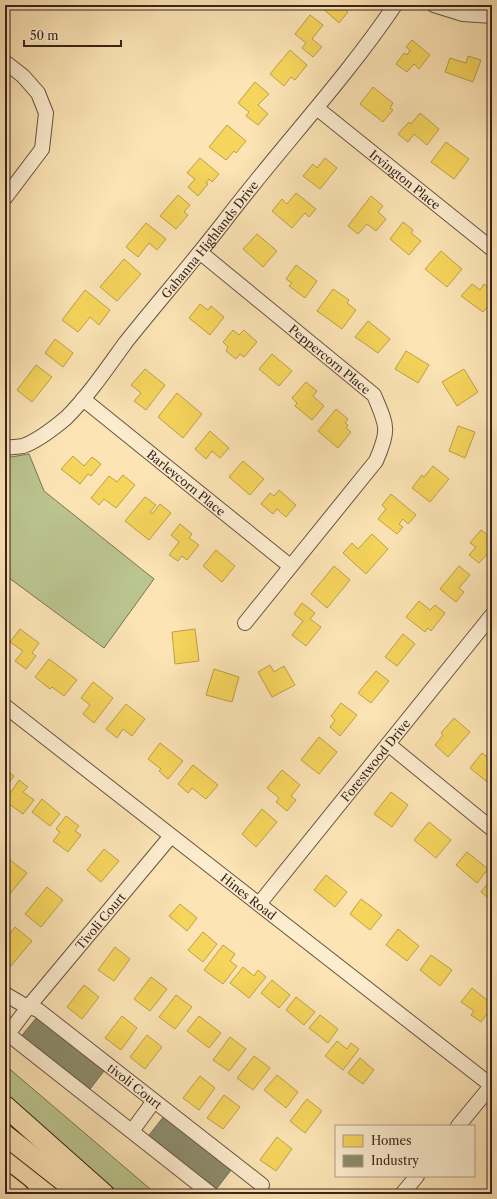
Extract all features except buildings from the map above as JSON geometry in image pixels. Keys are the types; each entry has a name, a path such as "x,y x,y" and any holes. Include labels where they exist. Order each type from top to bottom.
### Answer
{"highway":[{"path":"5,1106 104,1194"},
{"path":"5,1135 80,1194"},
{"path":"5,1183 19,1194"}],"street":[{"name":"Gahanna Highlands Drive","path":"5,448 23,446 43,436 65,418 83,399 127,341 201,253 223,222 318,109 376,33 395,5"},
{"path":"434,5 463,14 492,16"},
{"path":"5,62 23,76 38,92 46,113 42,149 5,198"},
{"name":"Irvington Place","path":"318,109 492,249"},
{"name":"Peppercorn Place","path":"201,253 374,395 385,421 385,439 376,461 245,623"},
{"name":"Barleycorn Place","path":"83,399 290,566"},
{"name":"Forestwood Drive","path":"259,904 492,615"},
{"name":"Hines Road","path":"5,706 492,1086"},
{"path":"388,744 492,829"},
{"name":"Tivoli Court","path":"6,1034 171,836"},
{"name":"tivoli Court","path":"5,994 22,1004 38,1010 262,1185"},
{"path":"6,1034 211,1194"},
{"path":"459,1125 492,1086"},
{"path":"132,1131 154,1101"},
{"path":"402,1194 416,1177"}],"green space":[{"path":"29,454 44,491 154,579 104,648 5,575 5,458"},
{"path":"5,1065 156,1194 120,1194 5,1093"}]}
